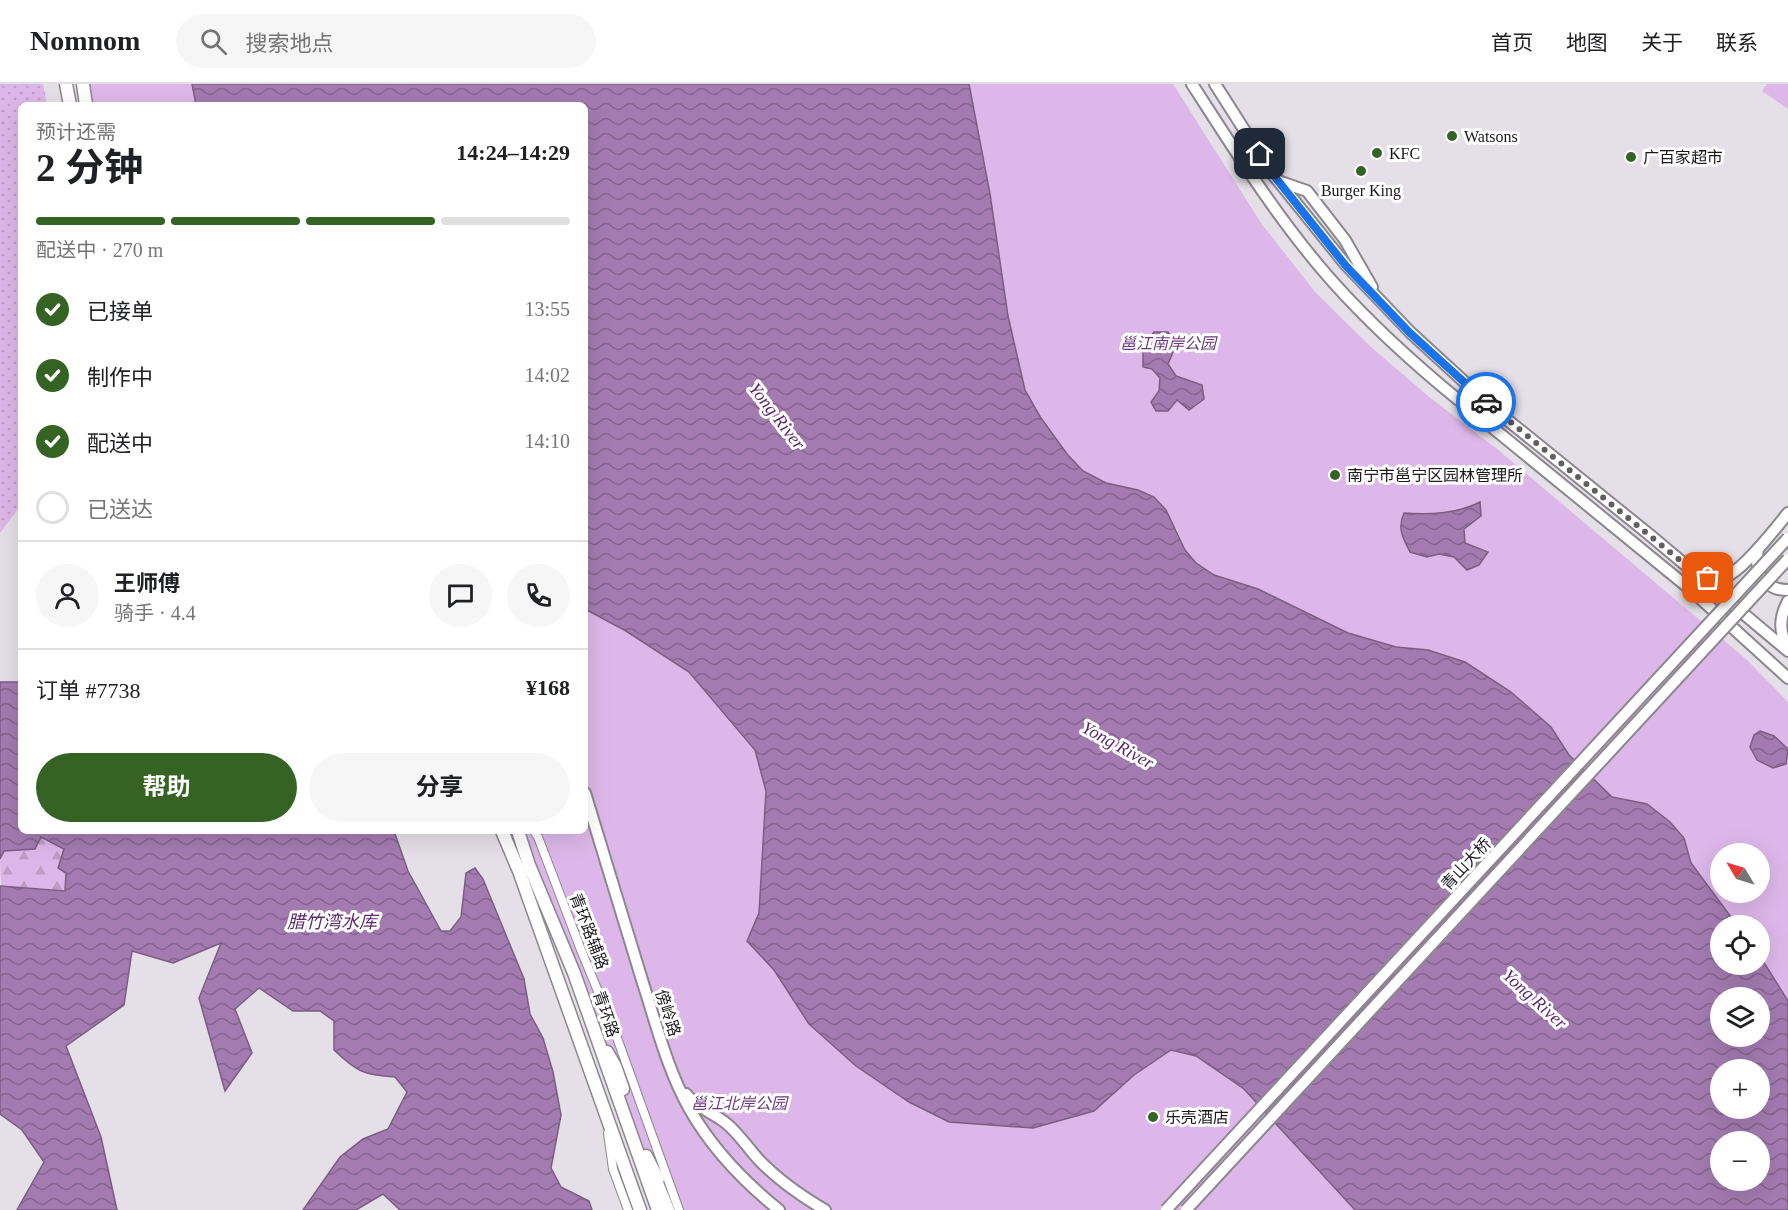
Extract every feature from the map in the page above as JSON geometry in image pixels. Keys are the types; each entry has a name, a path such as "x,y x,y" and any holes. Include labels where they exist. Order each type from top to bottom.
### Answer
{"main road":[{"path":"66,84 69,102"},
{"path":"83,84 86,102"},
{"path":"1192,84 1250,174 1312,257 1372,323 1409,358 1690,589 1788,678"},
{"path":"1215,84 1279,181 1346,266 1410,333 1494,409 1788,650"},
{"path":"1698,575 1720,579 1727,576 1758,549 1788,513"},
{"path":"1642,550 1652,537"},
{"name":"青山大桥","path":"1166,1210 1788,538"},
{"path":"1758,549 1757,570 1775,588 1788,590"},
{"name":"青山大桥","path":"1186,1210 1788,559"},
{"path":"1788,601 1780,622 1782,638 1788,650"},
{"name":"傍岭路","path":"588,803 660,1038 689,1108 725,1160 779,1210"},
{"path":"503,834 519,871 640,1210"},
{"name":"青环路","path":"519,834 574,973 658,1210"},
{"path":"592,1025 615,1066 646,1156 670,1210"},
{"path":"679,1086 697,1105 729,1125 759,1161 775,1176 825,1210"}],"street":[{"name":"青环路辅路","path":"536,834 616,1035 679,1210"},
{"path":"606,1117 613,1168 628,1210"}],"green space":[{"path":"0,84 43,84 46,102 18,102 18,509 0,533"},
{"path":"83,84 192,84 195,102 86,102"},
{"name":"邕江南岸公园","path":"969,84 1173,84 1261,223 1316,293 1371,347 1428,396 1497,449 1747,660 1788,702 1788,1001 1770,972 1770,915 1730,915 1721,903 1770,903 1770,843 1710,843 1710,889 1691,863 1684,838 1647,804 1612,797 1569,755 1551,727 1428,650 1396,647 1348,633 1258,589 1214,575 1196,563 1185,550 1177,529 1138,490 1106,483 1083,471 1067,454 1041,418 1025,390 1008,316 990,194"},
{"path":"1767,84 1788,84 1788,109 1762,91"},
{"name":"邕江北岸公园","path":"588,611 626,631 689,672 755,750 766,791 759,913 747,941 774,970 809,1024 856,1066 909,1102 949,1122 1094,1111 1134,1075 1171,1050 1196,1056 1244,1089 1355,1210 672,1210 646,1156 615,1066 592,1025 519,834 588,834"},
{"path":"41,837 64,849 66,891 1,886 0,859 4,851 35,849"}],"water":[{"name":"Yong River","path":"192,84 969,84 990,194 1008,316 1025,390 1041,418 1067,454 1083,471 1106,483 1138,490 1154,497 1166,510 1185,550 1196,563 1214,575 1258,589 1348,633 1396,647 1428,650 1465,662 1511,692 1551,727 1569,755 1612,797 1647,804 1670,822 1684,838 1691,863 1710,889 1710,903 1721,903 1730,915 1710,915 1710,975 1770,975 1770,972 1788,1001 1788,1210 1355,1210 1244,1089 1196,1056 1171,1050 1134,1075 1094,1111 1033,1128 949,1122 909,1102 856,1066 809,1024 774,970 747,941 759,913 766,791 755,750 689,672 626,631 588,611 588,102 195,102"},
{"path":"1154,332 1168,332 1176,345 1168,364 1176,376 1202,385 1204,399 1189,410 1177,400 1168,411 1156,411 1151,402 1159,391 1160,378 1152,369 1143,367 1143,347"},
{"path":"1480,502 1481,516 1464,529 1465,543 1488,552 1479,565 1467,570 1454,557 1439,554 1427,557 1410,552 1401,528 1404,513 1443,513"},
{"name":"腊竹湾水库","path":"0,682 18,682 18,834 395,834 408,871 441,931 450,931 461,917 466,873 475,868 483,879 524,979 530,1014 543,1038 553,1072 561,1115 551,1168 561,1187 589,1201 592,1210 400,1210 383,1194 356,1210 303,1210 340,1157 363,1139 388,1129 407,1092 395,1077 376,1075 355,1068 334,1050 334,1021 320,1011 293,1011 259,988 235,1009 252,1053 225,1091 199,998 221,943 173,963 132,951 124,1005 66,1046 101,1137 117,1210 17,1210 44,1162 22,1130 0,1114 0,886 65,891 66,873 58,868 64,849 41,837 35,849 4,851 0,859"},
{"path":"1760,731 1774,736 1788,749 1786,764 1773,768 1757,760 1750,747 1754,735"}],"way so far":[{"path":"1486,402 1698,575 1708,578"}],"place":[{"name":"Watsons","path":"1452,136"},
{"name":"KFC","path":"1377,153"},
{"name":"广百家超市","path":"1631,157"},
{"name":"Burger King","path":"1361,171"},
{"name":"南宁市邕宁区园林管理所","path":"1335,475"},
{"name":"乐壳酒店","path":"1153,1117"}],"route":[{"path":"1260,154 1271,172 1346,266 1410,333 1486,402"}]}
